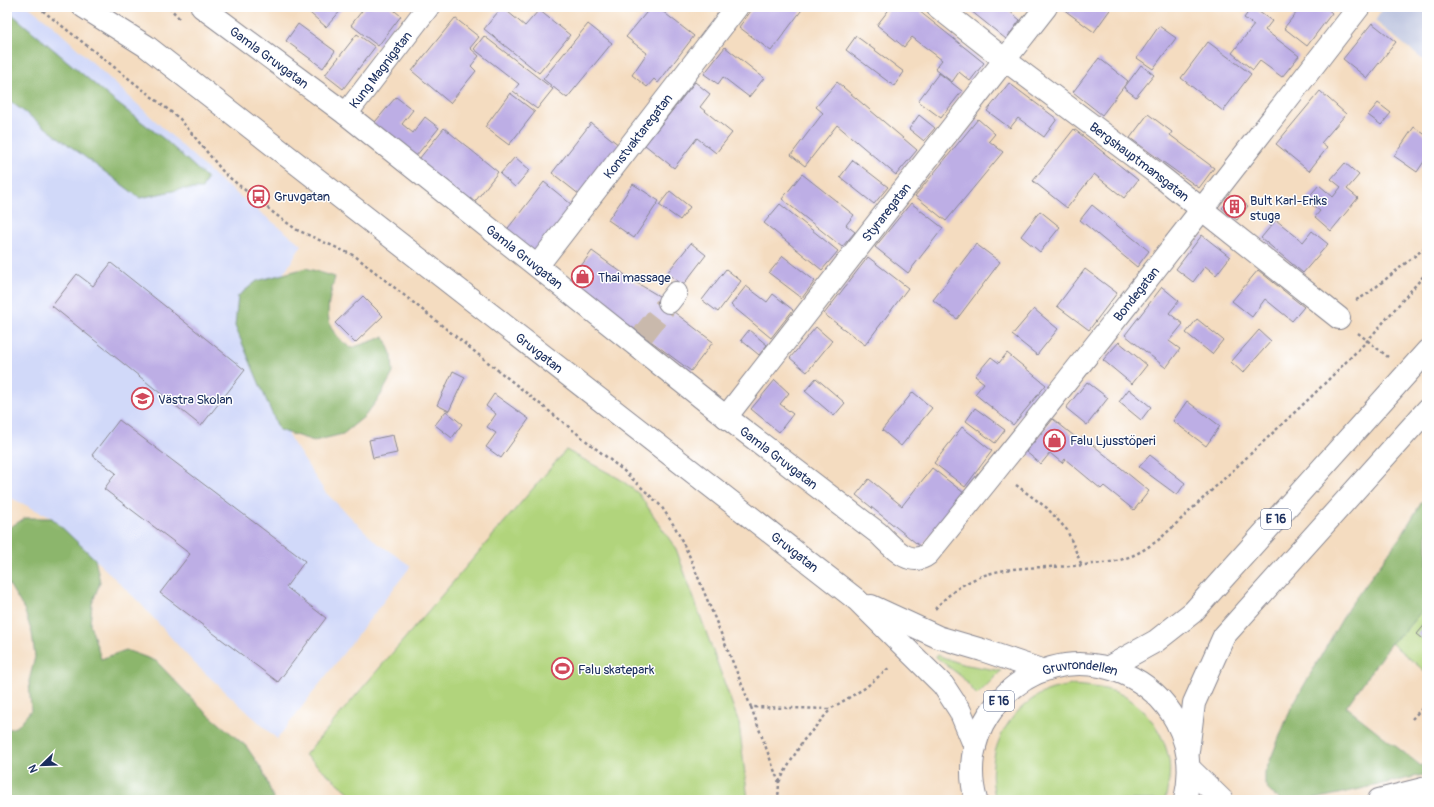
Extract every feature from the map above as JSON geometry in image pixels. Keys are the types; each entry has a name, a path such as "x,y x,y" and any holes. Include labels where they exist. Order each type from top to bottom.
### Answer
{"main road":[{"name":"Gruvgatan","path":"84,7 146,46 857,600 943,685 960,711 975,747"},
{"name":"Gruvgatan","path":"107,7 146,46"},
{"name":"Gamla Gruvgatan","path":"202,7 346,114 538,265 640,339 726,417 878,533 901,554"},
{"name":"Kung Magnigatan","path":"346,114 428,7"},
{"name":"Konstvaktaregatan","path":"538,265 737,7"},
{"name":"Bergshauptmansgatan","path":"938,7 1005,60 1202,209 1331,311"},
{"name":"Styraregatan","path":"726,417 1046,7"},
{"name":"Bondegatan","path":"901,554 914,560 924,558 928,554 1202,209 1359,7"},
{"name":"E 16","path":"1109,667 1156,641 1193,612 1427,351"},
{"name":"E 16","path":"1188,759 1194,703 1224,636 1427,410"},
{"name":"Gruvgatan","path":"857,600 938,637 1041,670"},
{"name":"Gruvrondellen","path":"976,800 973,791 972,767 975,747 983,724 1004,695 1019,683 1041,670 1077,664 1109,667 1139,681 1162,700 1177,722 1188,759 1185,800"},
{"path":"1188,759 1222,800"},
{"path":"1379,800 1427,788"}],"path":[{"path":"38,7 180,119 226,174 269,209 298,230 355,256 624,471 662,506 675,527 689,555 751,707 778,783 778,800"},
{"path":"1331,311 1343,301 1355,300 1366,295 1427,246"},
{"path":"934,610 948,594 978,576 1015,568 1041,569 1082,566 1126,558 1144,550 1161,538 1311,397 1368,340 1427,272"},
{"path":"1355,331 1392,360"},
{"path":"996,470 1047,508 1067,530 1082,566"},
{"path":"778,783 802,742 830,710 865,688 894,664"},
{"path":"1412,719 1427,703"},
{"path":"751,707 830,710"}],"shaded area":[{"name":"Västra Skolan","path":"7,7 29,7 50,23 218,179 302,245 278,282 266,360 290,438 325,492 376,542 411,566 277,739 193,662 139,602 52,518 7,496"},
{"path":"1384,7 1427,7 1427,63 1375,21"}],"green space":[{"path":"7,10 113,100 164,139 207,178 202,189 182,189 140,198 7,99"},
{"path":"306,268 335,277 328,307 330,325 334,333 351,348 384,337 392,356 393,373 381,395 365,416 343,434 314,441 279,430 235,326 238,296 257,281"},
{"path":"566,450 620,479 639,494 676,549 739,723 748,800 358,800 305,755"},
{"path":"1427,499 1427,605 1403,633 1391,643 1346,707 1421,766 1427,762 1427,774 1311,800 1281,800 1270,792 1265,784 1265,773 1291,708 1349,607 1401,536 1423,500"},
{"path":"25,518 52,518 95,559 100,582 92,604 90,624 101,659 126,650 156,661 203,710 246,746 263,771 274,800 7,800 7,730 18,726 31,710 29,681 35,657 32,633 24,609 7,581 7,529"},
{"path":"1427,604 1427,673 1391,643 1403,633"},
{"path":"937,655 962,664 1001,671 977,695 962,677 936,657"},
{"path":"1071,685 1087,686 1113,691 1133,702 1150,718 1162,738 1170,765 1165,800 996,800 993,783 995,751 1009,722 1019,710 1032,699 1047,691"}],"building":[{"path":"303,7 344,7 326,27"},
{"path":"365,7 390,7 401,16 378,46 351,25"},
{"path":"502,7 525,26 539,10 570,35 539,73 484,29"},
{"path":"651,7 657,7 694,36 658,83 654,79 647,87 632,75 647,53 626,37"},
{"path":"708,7 716,7 713,11"},
{"path":"754,7 804,7 771,51 739,27"},
{"path":"891,7 914,7 984,63 970,81 959,72 952,82 935,69 942,60 912,37 904,47 877,25"},
{"path":"966,7 1011,7 1008,10 1020,20 1006,39"},
{"path":"1065,7 1112,7 1094,32 1063,9"},
{"path":"1252,7 1272,21 1265,30 1299,56 1282,77 1260,61 1253,70 1232,53 1254,25 1244,18"},
{"path":"1290,7 1325,7 1332,13 1307,46 1284,28 1297,12"},
{"path":"1418,7 1427,7 1427,14"},
{"path":"455,18 479,37 470,48 479,56 471,66 476,71 450,103 412,71"},
{"path":"1372,23 1396,42 1367,78 1343,59"},
{"path":"298,24 335,51 323,68 286,41"},
{"path":"588,24 612,43 567,98 543,79"},
{"path":"1159,26 1176,38 1153,69 1137,58"},
{"path":"357,34 375,47 343,89 325,75"},
{"path":"484,36 553,89 537,109 513,91 519,84 474,49"},
{"path":"856,36 904,72 894,86 846,50"},
{"path":"1208,42 1251,74 1223,111 1181,78"},
{"path":"725,47 764,78 749,97 723,77 718,84 704,74"},
{"path":"1099,58 1128,81 1102,115 1073,92"},
{"path":"1141,65 1154,75 1136,97 1124,88"},
{"path":"939,73 962,91 941,118 918,101"},
{"path":"695,82 710,94 700,107 732,133 716,153 697,138 674,168 645,145"},
{"path":"837,82 917,150 896,175 837,125 805,166 791,155 823,113 816,107"},
{"path":"1009,83 1057,119 1044,137 1018,118 1010,128 987,111"},
{"path":"1320,91 1346,114 1321,143 1327,148 1309,171 1276,144"},
{"path":"510,93 535,112 509,145 485,127"},
{"path":"396,97 413,110 402,124 413,133 425,117 439,128 411,162 370,128"},
{"path":"1378,103 1391,113 1381,125 1368,115"},
{"path":"1148,114 1172,132 1170,135 1214,168 1199,188 1130,138"},
{"path":"919,115 935,128 924,141 909,129"},
{"path":"978,119 995,134 989,141 1003,152 946,221 915,196"},
{"path":"591,123 624,149 585,199 552,173"},
{"path":"1414,127 1427,136 1427,157 1417,172 1394,156"},
{"path":"444,128 498,172 470,208 415,164"},
{"path":"1074,129 1138,180 1124,198 1094,174 1067,208 1033,181"},
{"path":"515,157 530,170 515,187 500,174"},
{"path":"853,160 888,187 874,204 840,177"},
{"path":"1345,163 1359,175 1347,189 1358,198 1331,231 1315,217 1320,211 1306,200 1319,185 1333,197 1341,187 1331,179"},
{"path":"802,174 854,215 846,225 855,232 842,247 782,199"},
{"path":"544,182 577,209 538,259 505,232"},
{"path":"633,184 659,201 634,238 608,220"},
{"path":"670,191 690,207 680,220 659,205"},
{"name":"Bult Karl-Eriks stuga","path":"1233,195 1248,206 1237,220 1222,208"},
{"path":"911,203 943,228 908,273 875,247"},
{"path":"780,204 838,251 822,270 764,223"},
{"path":"1092,205 1149,251 1137,267 1080,220"},
{"path":"1040,211 1060,227 1040,252 1021,236"},
{"path":"1276,220 1303,242 1312,231 1328,244 1303,273 1261,238"},
{"path":"1202,235 1230,257 1216,275 1205,266 1193,282 1176,269"},
{"path":"691,243 706,255 683,285 667,273"},
{"path":"976,244 1000,262 957,319 933,300"},
{"path":"592,251 632,280 669,302 674,312 713,342 691,371 570,281"},
{"path":"783,256 815,281 802,298 769,273"},
{"path":"868,257 908,288 865,345 824,314"},
{"path":"111,263 245,370 201,426 52,306 77,274 93,286"},
{"path":"726,269 741,281 718,312 702,300"},
{"path":"1085,269 1117,293 1089,330 1057,306"},
{"path":"1258,270 1304,307 1292,321 1265,299 1252,317 1232,301"},
{"path":"746,286 767,302 773,294 793,310 771,338 731,305"},
{"path":"1162,287 1179,301 1169,313 1183,324 1169,341 1180,349 1166,368 1125,335"},
{"path":"363,296 383,316 355,343 335,323"},
{"path":"1034,309 1058,329 1037,355 1012,335"},
{"path":"1197,319 1223,340 1212,354 1186,333"},
{"path":"816,327 832,341 807,372 790,358"},
{"path":"749,330 767,345 759,355 741,340"},
{"path":"1259,330 1271,341 1243,373 1231,362"},
{"path":"1119,342 1147,365 1132,384 1103,360"},
{"path":"1007,353 1046,385 1013,425 975,394 984,383 975,376 991,357 999,363"},
{"path":"453,371 465,377 449,411 437,405"},
{"path":"816,378 845,403 834,416 805,391"},
{"path":"775,380 789,393 780,404 793,414 779,432 751,409"},
{"path":"1087,382 1108,398 1087,425 1066,408"},
{"path":"1129,389 1151,407 1141,420 1119,402"},
{"path":"913,392 932,408 901,446 882,430"},
{"path":"494,394 529,419 501,458 486,447 496,433 487,427 496,414 486,406"},
{"path":"1187,401 1220,426 1206,446 1173,421"},
{"path":"975,408 1005,430 995,443 966,421"},
{"path":"446,411 462,424 452,438 435,425"},
{"path":"1053,419 1079,440 1082,436 1149,491 1134,510 1104,486 1101,489 1065,459 1062,463 1050,453 1041,464 1026,452"},
{"path":"119,420 305,561 286,587 326,618 278,682 160,593 190,554 104,489 116,473 92,455"},
{"path":"962,427 992,451 965,487 934,463"},
{"path":"393,435 397,453 373,458 369,440"},
{"path":"1150,455 1185,483 1177,495 1139,467"},
{"path":"932,468 964,493 921,547 856,495 869,479 902,506"},
{"path":"1427,622 1427,642 1417,634"}],"tunnel":[{"path":"643,335 669,302"}],"place":[{"name":"Gruvgatan","path":"259,196"},
{"name":"Bult Karl-Eriks stuga","path":"1235,207"},
{"name":"Thai massage","path":"583,277"},
{"name":"Västra Skolan","path":"143,399"},
{"name":"Falu Ljusstöperi","path":"1055,440"},
{"name":"Falu skatepark","path":"562,669"}]}
